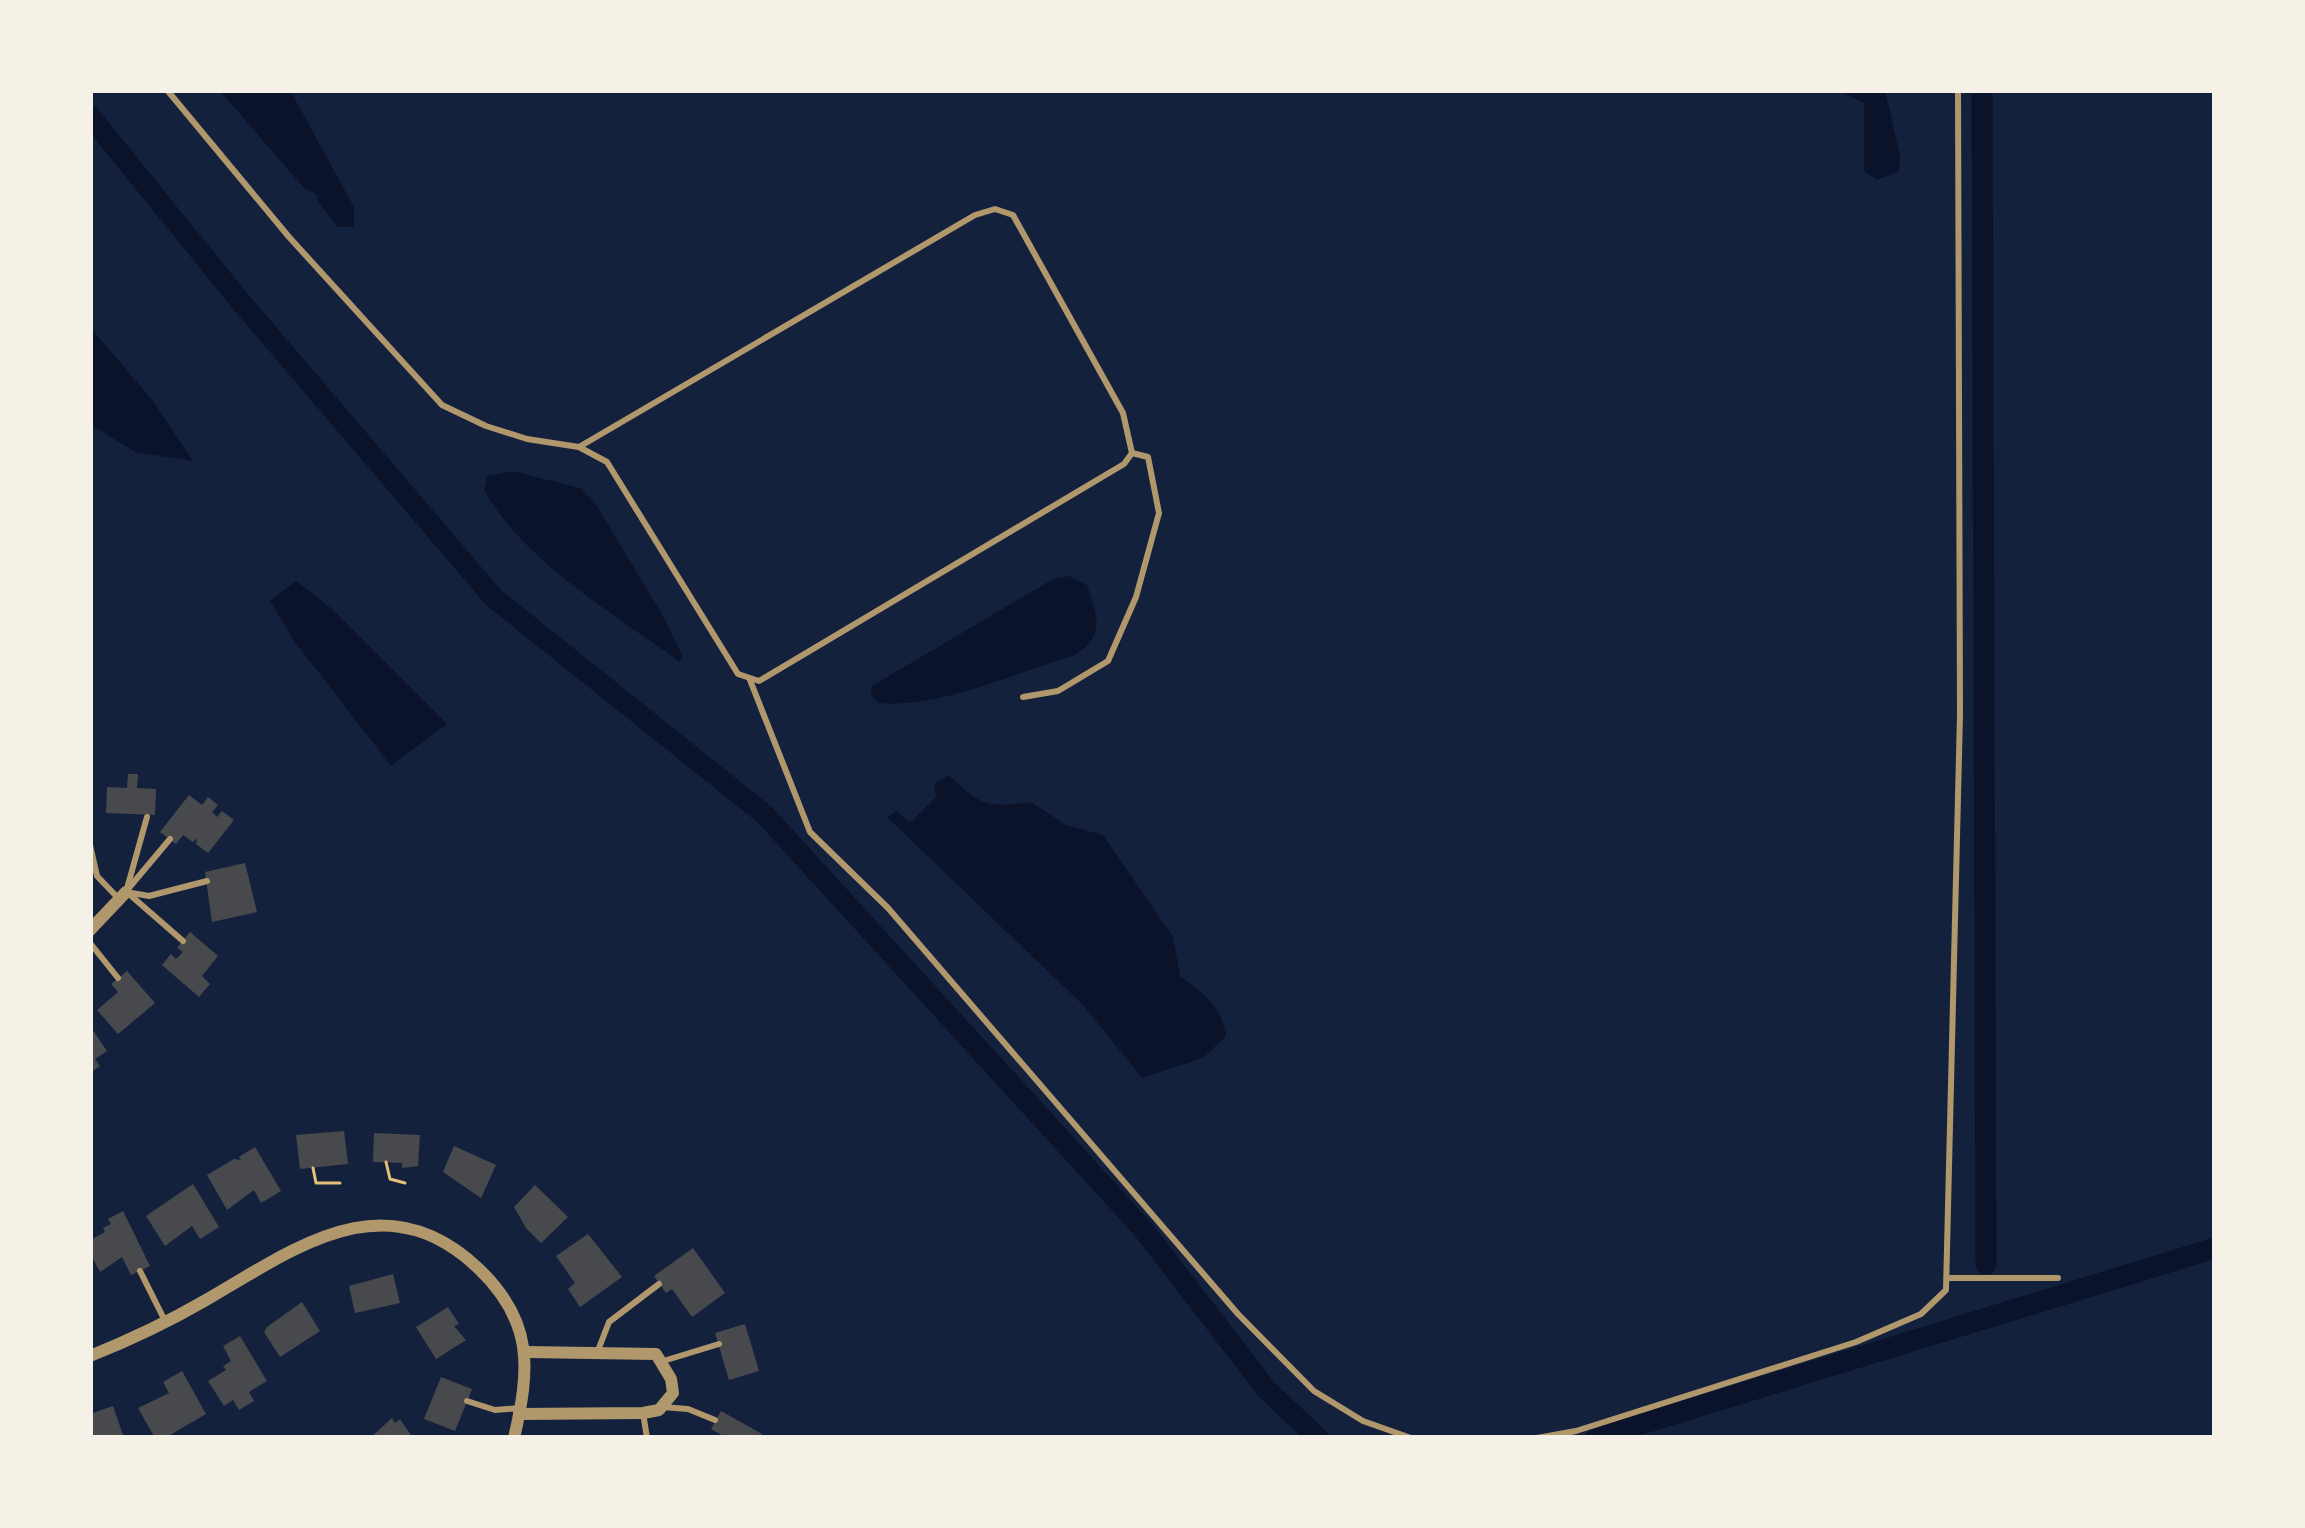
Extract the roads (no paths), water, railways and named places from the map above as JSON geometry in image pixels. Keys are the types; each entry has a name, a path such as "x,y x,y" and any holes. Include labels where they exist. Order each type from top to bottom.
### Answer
{"street":[{"path":"90,931 122,895"},
{"path":"90,1356 166,1322 302,1243 353,1227 396,1224 427,1233 464,1254 493,1282 509,1307 526,1352 526,1384 514,1438"},
{"path":"520,1411 643,1413 662,1407 673,1394 656,1354 526,1352"}],"lane":[{"path":"167,90 289,237 442,405 527,439 579,447 607,462 738,674 750,680 759,681 1124,464 1132,453 1123,413 1012,215 995,209 974,215 579,447"},
{"path":"1537,1438 1576,1431 1856,1342 1921,1314 1946,1290 1960,713 1958,90"},
{"path":"1023,697 1058,691 1108,661 1136,597 1159,513 1148,457 1132,453"},
{"path":"750,680 810,832 964,992 1238,1314 1313,1391 1363,1421 1411,1438"},
{"path":"122,895 147,817"},
{"path":"122,895 170,839"},
{"path":"90,844 97,876 183,941"},
{"path":"122,895 149,896 207,881"},
{"path":"90,943 118,978"},
{"path":"140,1271 166,1322"},
{"path":"1949,1278 2059,1278"},
{"path":"597,1353 609,1322 659,1284"},
{"path":"661,1362 719,1344"},
{"path":"467,1401 495,1410 520,1411"},
{"path":"662,1407 688,1409 715,1420"},
{"path":"643,1413 647,1438"}],"water":[{"path":"219,90 290,90 354,207 354,227 337,227 316,194 305,189"},
{"path":"1837,90 1885,90 1900,155 1899,171 1877,180 1864,171 1864,103"},
{"path":"90,327 153,401 193,461 135,452 90,424"},
{"path":"512,471 580,488 595,503 663,616 682,655 680,662 572,585 522,541 484,490 487,476"},
{"path":"1069,576 1087,585 1096,617 1091,642 1073,656 925,701 878,703 871,695 872,686 1055,578"},
{"path":"296,581 332,609 447,724 391,766 295,642 270,601"},
{"path":"949,775 985,802 1031,802 1066,825 1103,835 1173,937 1180,976 1210,1002 1226,1036 1203,1058 1142,1078 1083,1005 887,817 896,811 910,823 936,797 934,784"}],"waterway":[{"path":"1982,90 1986,1264"},
{"path":"90,116 240,301 494,598 765,815 1143,1229 1267,1390 1318,1438"},
{"path":"1596,1438 2215,1248"}]}
